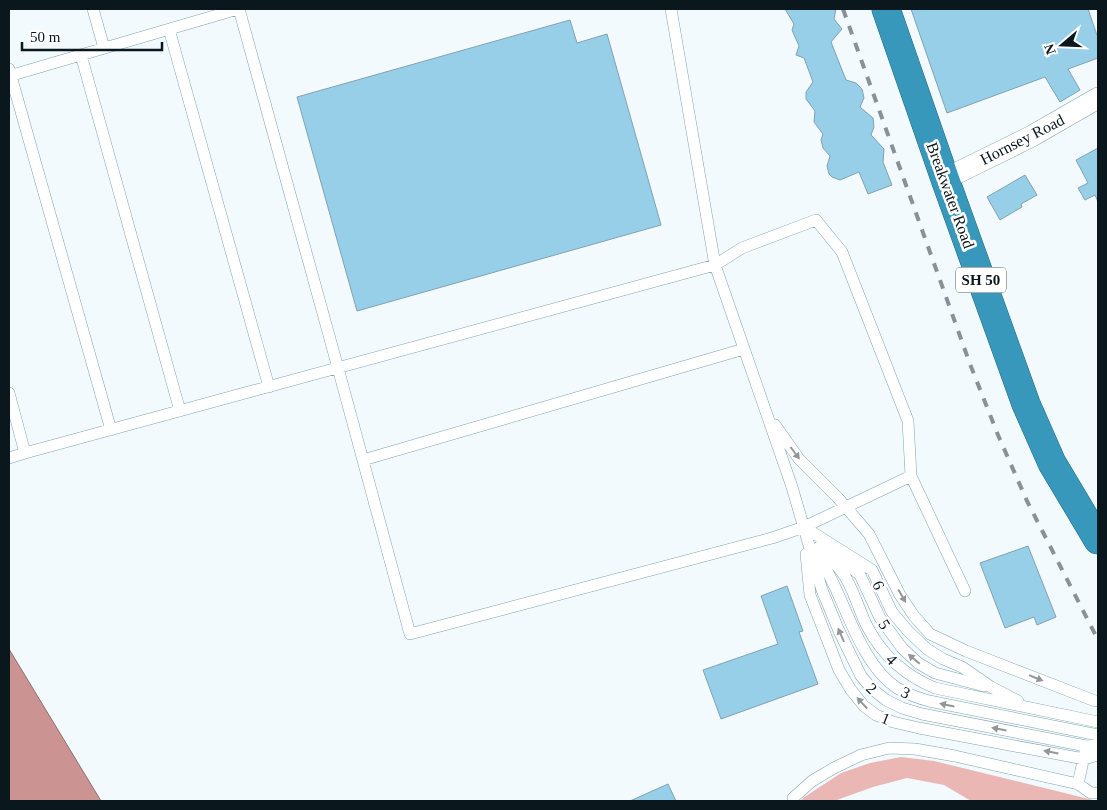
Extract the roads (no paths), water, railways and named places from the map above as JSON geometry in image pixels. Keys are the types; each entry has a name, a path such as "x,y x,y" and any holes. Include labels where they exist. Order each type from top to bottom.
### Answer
{"highway":[{"name":"Breakwater Road","path":"886,9 1026,404 1052,463 1098,540"}],"street":[{"name":"Hornsey Road","path":"945,179 1032,136 1098,98"}],"lane":[{"path":"93,9 104,48"},
{"path":"112,430 9,74 238,9 410,634 772,538 804,527 911,476"},
{"path":"671,9 716,265 804,527"},
{"path":"169,29 269,387"},
{"path":"81,55 180,412"},
{"path":"9,458 716,265 742,248 816,220 842,252 908,421 911,476 965,591"},
{"path":"363,460 744,349"},
{"path":"9,393 25,453"},
{"path":"767,414 799,459 846,507 869,534 900,595 914,616 930,634 966,651 1097,700 1093,734 1086,746 1078,784"},
{"name":"5","path":"804,527 860,575 880,618 902,648 918,663 935,673 991,687"},
{"name":"6","path":"804,527 872,570 892,612 927,649 943,659 962,667 991,687"},
{"name":"4","path":"804,527 848,580 869,629 891,660 905,672 920,682 935,688 1095,721"},
{"name":"3","path":"804,527 835,585 856,635 881,673 896,687 911,695 930,701 1093,734"},
{"name":"2","path":"804,527 822,590 851,659 861,676 872,689 886,700 902,708 922,714 1086,746 1098,745"},
{"name":"1","path":"804,527 810,595 839,670 851,690 864,706 876,715 893,722 918,728 1084,759 1098,755"},
{"path":"991,687 1033,708"},
{"path":"794,798 812,781 834,768 861,756 889,748 915,749 955,756 1078,784 1091,793 1098,793"}],"railway":[{"path":"843,9 970,364 998,435 1027,501 1098,640"}]}
